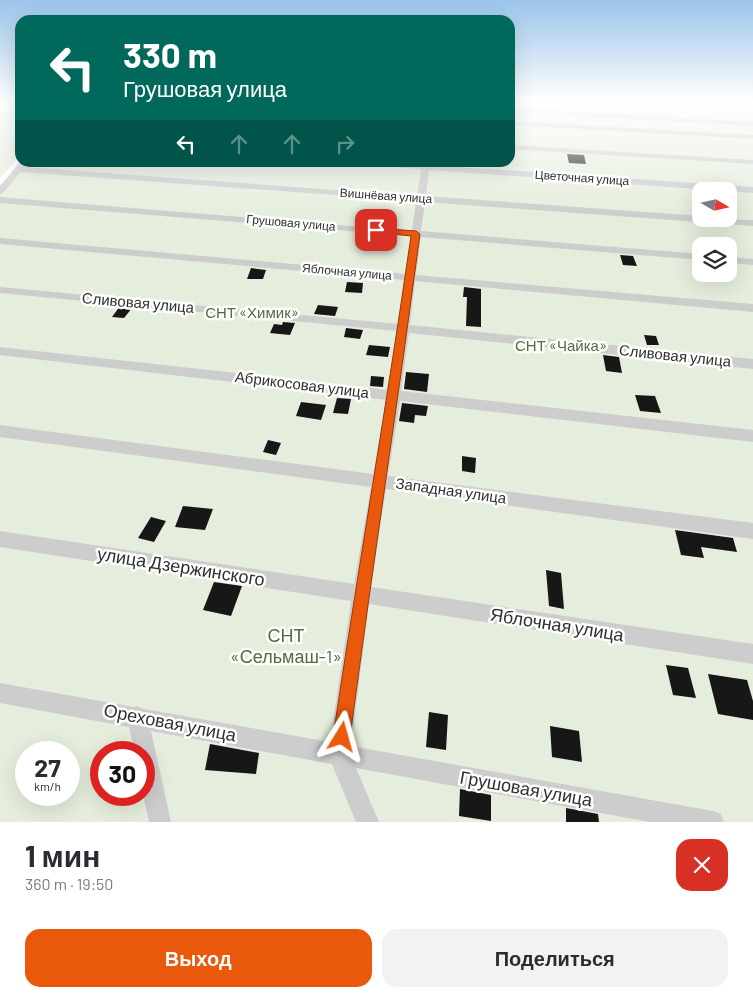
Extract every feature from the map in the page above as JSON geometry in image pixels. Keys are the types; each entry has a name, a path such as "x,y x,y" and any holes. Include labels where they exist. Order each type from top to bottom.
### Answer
{"street":[{"path":"515,146 753,162"},
{"path":"0,191 21,167"},
{"name":"Вишнёвая улица","path":"34,167 753,223"},
{"path":"368,822 339,755 361,595 394,396 425,167"},
{"name":"Цветочная улица","path":"451,167 753,190"},
{"name":"Грушовая улица","path":"0,200 692,256"},
{"name":"Яблочная улица","path":"0,241 753,308"},
{"path":"737,261 753,262"},
{"name":"Сливовая улица","path":"0,290 753,364"},
{"name":"Абрикосовая улица","path":"0,351 753,436"},
{"name":"Западная улица","path":"0,431 753,531"},
{"name":"улица Дзержинского","path":"0,539 361,595"},
{"name":"Яблочная улица","path":"361,595 753,654"},
{"name":"Ореховая улица","path":"0,693 137,716 339,755"},
{"path":"137,716 160,822"},
{"name":"Грушовая улица","path":"339,755 714,822"}],"green space":[{"path":"0,138 15,138 15,162 0,178"},
{"path":"515,138 753,138 753,822 0,822 0,191 21,167 515,167"}],"building":[{"path":"567,154 584,155 586,164 569,163"},
{"path":"620,255 633,256 637,266 623,265"},
{"path":"251,268 266,270 263,279 247,279"},
{"path":"347,282 363,283 362,293 345,292"},
{"path":"464,287 481,289 481,327 466,326 467,297 463,297"},
{"path":"318,305 338,307 335,316 314,314"},
{"path":"120,306 132,308 124,318 112,317"},
{"path":"283,322 295,323 290,335 270,333 274,324 282,325"},
{"path":"346,328 363,330 360,339 344,337"},
{"path":"644,335 656,336 659,345 647,345"},
{"path":"369,345 390,347 388,357 366,355"},
{"path":"603,355 619,357 622,373 606,371"},
{"path":"406,372 429,374 427,392 404,389"},
{"path":"371,376 384,377 383,387 370,386"},
{"path":"635,395 655,396 661,413 640,411"},
{"path":"337,398 351,399 348,414 333,413"},
{"path":"301,402 326,405 321,420 296,416"},
{"path":"402,403 428,406 426,416 415,415 414,423 399,421"},
{"path":"268,440 281,443 276,455 263,452"},
{"path":"462,456 476,458 475,473 462,471"},
{"path":"183,506 213,509 205,530 175,527"},
{"path":"151,517 166,521 154,542 138,538"},
{"path":"675,530 733,538 737,552 701,547 704,558 681,555"},
{"path":"546,570 561,573 564,609 549,606"},
{"path":"214,582 242,586 231,616 203,610"},
{"path":"666,665 688,668 696,698 673,695"},
{"path":"708,674 747,680 753,701 753,720 718,714"},
{"path":"429,712 448,715 446,750 426,747"},
{"path":"550,726 579,731 582,762 552,757"},
{"path":"210,744 259,753 256,774 205,770"},
{"path":"460,789 491,795 491,821 459,816"},
{"path":"566,808 598,814 599,822 566,822"}],"route":[{"path":"342,737 361,595 394,396 416,234 376,230"}],"park label":[{"name":"СНТ «Химик»","path":"252,313"},
{"name":"СНТ «Чайка»","path":"561,346"},
{"name":"СНТ «Сельмаш-1»","path":"286,646"}]}
